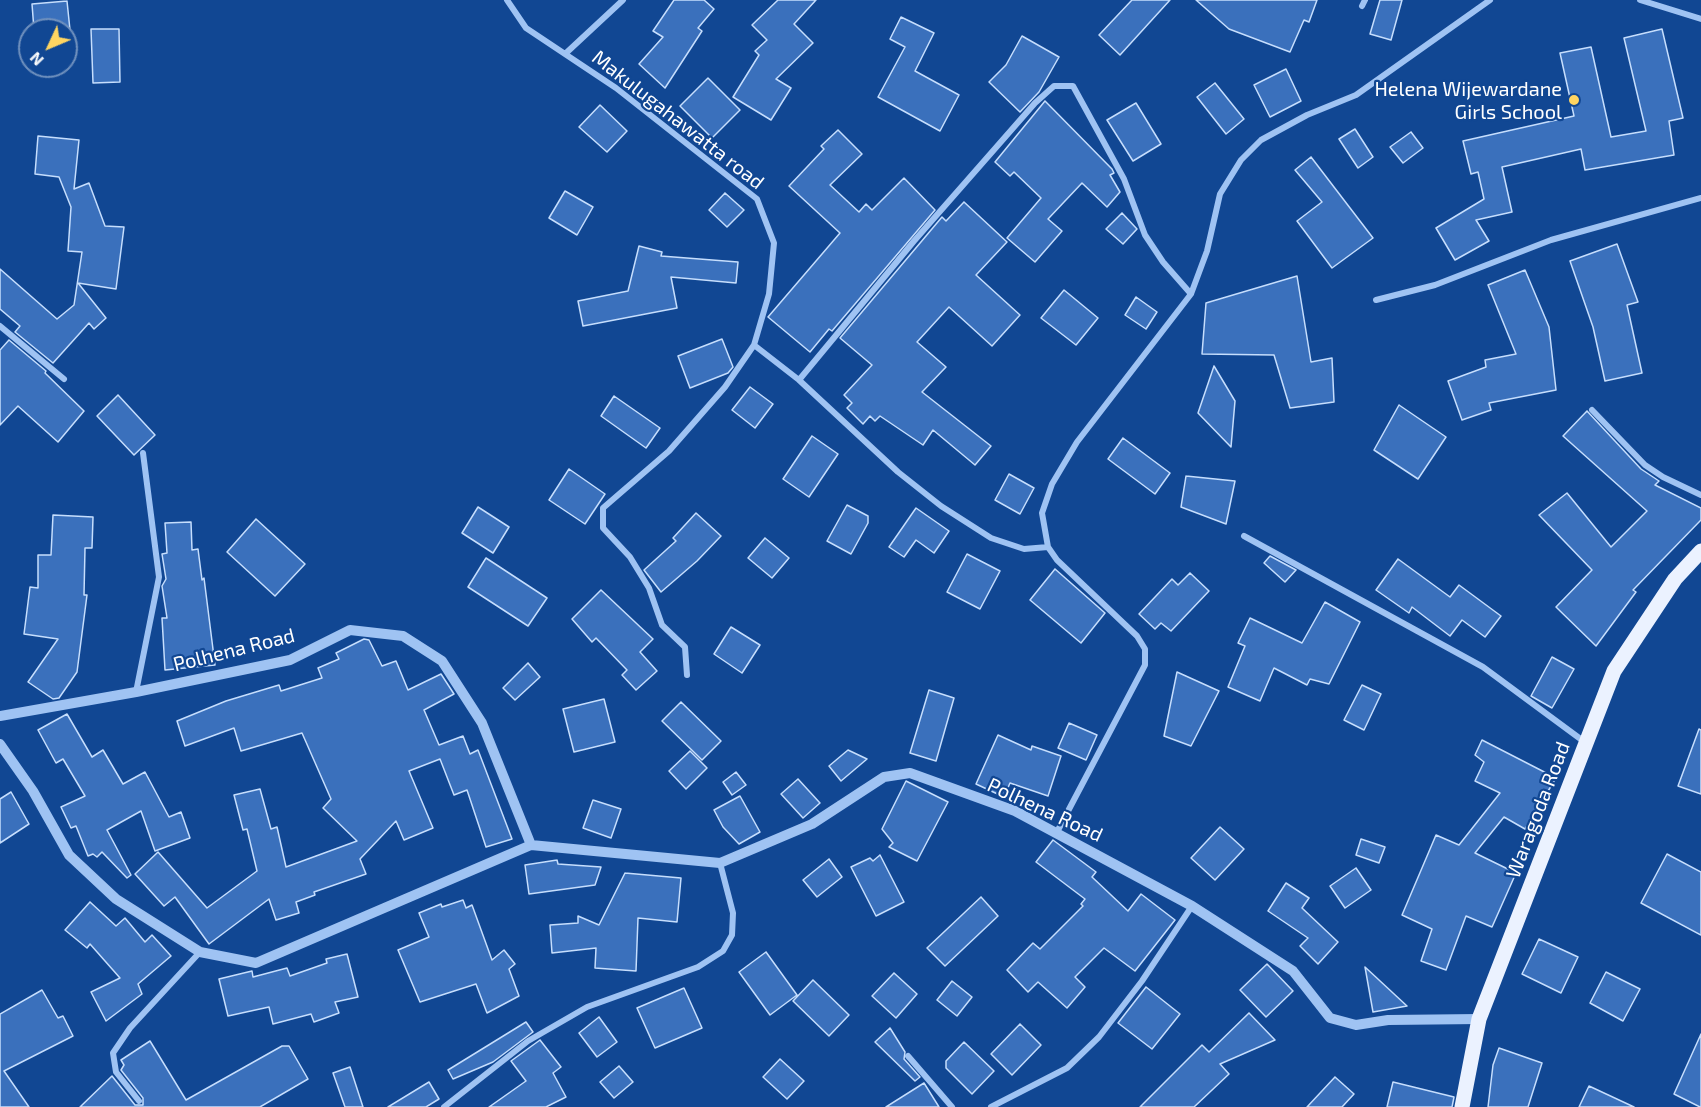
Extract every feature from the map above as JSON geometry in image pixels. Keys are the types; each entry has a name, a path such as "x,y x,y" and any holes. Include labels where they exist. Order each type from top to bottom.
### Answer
{"main road":[{"name":"Waragoda Road","path":"1462,1107 1479,1019 1614,671 1675,579 1701,551"}],"street":[{"name":"Makulugahawatta road","path":"507,0 526,28 616,88 757,199 774,243 770,294 754,345 725,387 669,451 603,508 603,528 630,557 649,588 663,625 685,647 687,675"},
{"path":"565,54 623,0"},
{"path":"1057,832 1145,665 1145,649 1137,636 1057,560 1048,547 1042,513 1052,484 1077,441 1191,294 1207,251 1220,194 1241,160 1261,140 1307,114 1356,95 1490,0"},
{"path":"1640,0 1701,19"},
{"path":"799,380 922,232 1035,103 1054,86 1073,86 1124,179 1145,235 1163,262 1191,294"},
{"path":"1376,300 1435,285 1551,240 1701,198"},
{"path":"0,326 64,379"},
{"path":"754,345 799,380 898,472 941,506 991,538 1024,549 1048,547"},
{"path":"1592,410 1645,465 1663,477 1701,495"},
{"path":"136,692 159,576 143,453"},
{"path":"1244,536 1482,667 1586,744"},
{"name":"Polhena Road","path":"0,716 136,692 290,660 350,630 403,636 442,661 482,723 531,845"},
{"name":"Polhena Road","path":"0,744 33,791 69,855 116,899 200,952 256,963 531,845 720,863 812,824 884,777 910,772 1015,812 1057,832 1192,906 1293,971 1330,1018 1356,1025 1388,1020 1479,1019"},
{"path":"444,1107 528,1041 587,1007 698,966 723,951 732,936 733,913 720,863"},
{"path":"991,1107 1067,1068 1099,1037 1142,981 1192,906"},
{"path":"139,1101 116,1072 113,1053 130,1029 200,952"},
{"path":"908,1056 952,1107"}],"building":[{"path":"674,0 704,0 714,9 698,28 702,31 665,88 639,64 663,37 653,31"},
{"path":"778,0 816,0 794,24 813,43 776,79 791,88 771,120 733,97 759,55 755,51 767,40 752,25"},
{"path":"1132,0 1170,0 1120,55 1099,35"},
{"path":"1196,0 1317,0 1309,22 1304,20 1290,52 1229,29"},
{"path":"1380,0 1402,0 1391,40 1370,34"},
{"path":"67,1 69,18 33,18 32,4"},
{"path":"901,17 934,33 915,71 959,95 940,131 878,97 905,47 890,39"},
{"path":"91,29 119,29 120,82 93,83"},
{"path":"1662,29 1683,118 1669,121 1674,155 1585,170 1581,149 1502,167 1512,212 1476,220 1489,241 1455,260 1436,228 1484,199 1478,172 1471,174 1463,141 1574,116 1560,53 1591,47 1611,137 1646,131 1624,38"},
{"path":"1022,36 1059,57 1039,92 1020,112 989,82 1006,65"},
{"path":"1286,69 1301,101 1270,117 1254,85"},
{"path":"708,78 740,110 712,138 680,106"},
{"path":"1215,83 1244,119 1226,134 1197,97"},
{"path":"1045,101 1112,169 1114,173 1110,175 1120,192 1107,207 1082,183 1048,219 1062,231 1035,262 1007,238 1041,198 1014,172 1010,176 995,162"},
{"path":"1136,103 1161,144 1133,161 1107,120"},
{"path":"600,105 627,131 607,152 579,127"},
{"path":"1355,129 1373,157 1358,168 1339,139"},
{"path":"838,130 862,154 830,185 859,212 866,204 872,210 904,178 935,210 832,331 829,329 810,352 768,317 840,233 789,186 824,149 821,146"},
{"path":"1411,132 1423,148 1403,163 1390,147"},
{"path":"38,136 79,140 74,189 89,183 105,226 124,227 116,289 78,283 106,318 94,329 89,323 53,363 15,332 20,326 0,309 0,269 57,319 74,305 82,252 68,251 71,207 59,177 35,174"},
{"path":"1311,157 1373,238 1332,268 1297,221 1322,202 1295,170"},
{"path":"565,191 593,207 577,235 549,218"},
{"path":"725,193 744,210 727,227 709,210"},
{"path":"964,202 1007,242 976,275 1020,315 992,346 949,307 917,342 946,367 922,392 991,446 975,465 933,430 923,445 880,416 875,421 870,416 863,424 847,408 852,403 844,395 872,365 840,338 942,217 946,221"},
{"path":"1122,213 1137,229 1123,244 1106,229"},
{"path":"1617,244 1638,302 1627,305 1642,373 1605,381 1593,327 1570,261"},
{"path":"639,246 662,252 661,256 738,262 736,283 671,277 677,308 583,326 578,301 628,291"},
{"path":"1525,270 1549,327 1556,390 1489,403 1491,410 1462,420 1448,381 1486,367 1485,360 1516,354 1488,285"},
{"path":"1297,276 1311,362 1332,358 1334,402 1290,408 1274,355 1202,354 1206,303"},
{"path":"1064,290 1098,318 1076,345 1041,318"},
{"path":"1136,297 1157,312 1146,329 1125,315"},
{"path":"722,339 733,367 728,373 690,388 678,356"},
{"path":"9,340 46,371 45,373 84,411 58,442 18,406 0,425 0,350"},
{"path":"1214,366 1235,401 1231,447 1198,413"},
{"path":"750,387 773,404 755,428 732,410"},
{"path":"118,395 155,435 134,455 97,416"},
{"path":"614,396 660,428 646,448 601,416"},
{"path":"1399,405 1446,437 1418,479 1374,450"},
{"path":"1587,411 1641,469 1659,481 1655,485 1701,508 1701,520 1633,590 1636,592 1596,646 1556,607 1592,570 1539,515 1567,493 1611,547 1647,511 1563,436"},
{"path":"812,436 838,454 809,497 783,479"},
{"path":"1123,438 1170,473 1155,494 1108,459"},
{"path":"569,469 605,494 585,524 549,500"},
{"path":"1009,474 1034,488 1020,514 995,500"},
{"path":"1186,476 1235,481 1226,524 1181,507"},
{"path":"847,505 868,516 868,523 851,554 827,541"},
{"path":"478,507 509,527 493,553 462,533"},
{"path":"916,508 949,531 934,553 916,540 904,557 889,547"},
{"path":"696,513 721,536 697,561 661,592 644,570 676,541 673,538"},
{"path":"53,515 93,517 92,548 85,548 84,595 87,595 77,672 59,698 53,699 28,682 58,639 24,634 30,587 38,588 38,555 51,555"},
{"path":"256,519 305,564 275,596 227,552"},
{"path":"191,522 192,550 198,549 202,580 204,578 215,665 165,670 162,618 167,618 162,586 166,579 162,554 167,553 165,523"},
{"path":"765,538 789,558 772,578 748,558"},
{"path":"967,554 1000,571 980,609 947,592"},
{"path":"1270,556 1296,570 1285,582 1264,563"},
{"path":"486,558 547,598 528,626 468,587"},
{"path":"1398,559 1450,597 1459,585 1501,616 1485,637 1462,620 1450,636 1412,607 1409,613 1376,590"},
{"path":"1055,569 1105,613 1081,643 1030,600"},
{"path":"1190,573 1209,591 1171,631 1161,623 1155,629 1139,614 1172,579 1178,585"},
{"path":"601,590 653,639 640,652 657,671 636,690 622,675 627,670 596,638 592,642 572,619"},
{"path":"1325,602 1360,622 1329,684 1310,679 1307,685 1274,668 1260,701 1228,687 1245,646 1238,643 1250,618 1302,643"},
{"path":"731,627 760,645 742,673 714,654"},
{"path":"364,639 369,640 382,666 396,661 408,690 441,674 454,694 424,710 439,745 463,736 470,754 478,750 512,839 486,847 467,790 454,795 440,759 409,771 433,828 404,840 396,821 360,859 366,874 314,892 315,895 296,902 299,913 276,920 269,899 209,944 175,897 164,906 135,874 158,852 207,908 257,871 247,829 243,830 234,795 260,789 271,829 277,827 286,867 357,841 323,808 331,799 302,733 241,751 234,728 185,746 177,721 226,701 279,685 281,691 322,678 318,668 339,659 336,653"},
{"path":"1552,657 1574,669 1552,708 1531,696"},
{"path":"528,663 540,677 515,700 503,688"},
{"path":"1177,672 1219,691 1191,746 1164,736"},
{"path":"1362,685 1381,694 1364,730 1344,720"},
{"path":"929,690 954,698 936,761 910,753"},
{"path":"604,699 615,742 574,752 563,709"},
{"path":"681,702 721,741 702,760 662,721"},
{"path":"67,714 92,757 103,750 123,784 145,772 169,817 181,812 190,838 155,851 141,811 107,830 131,875 127,878 102,852 97,857 93,854 88,856 76,826 71,828 61,807 85,796 63,759 56,763 38,730"},
{"path":"1069,723 1097,735 1086,760 1058,748"},
{"path":"1699,729 1701,730 1701,794 1678,786"},
{"path":"998,735 1031,750 1032,746 1061,756 1048,796 1010,783 1004,797 976,784"},
{"path":"1482,740 1556,778 1525,829 1504,817 1475,853 1516,873 1492,927 1466,916 1446,970 1421,961 1432,929 1402,915 1436,835 1459,845 1500,793 1475,781 1484,762 1475,755"},
{"path":"848,750 867,759 841,781 829,766"},
{"path":"690,751 707,768 686,789 669,771"},
{"path":"736,772 746,785 732,795 723,782"},
{"path":"798,779 820,803 803,818 781,794"},
{"path":"906,781 948,802 917,861 889,847 893,843 882,829"},
{"path":"11,792 29,824 0,843 0,799"},
{"path":"740,796 760,832 739,844 723,827 714,810"},
{"path":"593,800 621,809 611,838 583,828"},
{"path":"1220,827 1244,849 1215,880 1191,858"},
{"path":"1361,839 1385,847 1379,863 1356,855"},
{"path":"1053,840 1096,872 1092,877 1128,911 1141,894 1175,920 1135,971 1104,948 1075,977 1085,987 1067,1008 1038,982 1028,992 1007,970 1033,943 1040,949 1083,906 1081,904 1085,899 1036,862"},
{"path":"1667,854 1701,872 1701,935 1641,903"},
{"path":"880,855 904,902 876,916 851,867 870,858 873,861"},
{"path":"829,859 842,877 817,897 803,880"},
{"path":"557,860 558,864 601,867 595,885 529,894 525,865"},
{"path":"1356,868 1371,890 1345,908 1330,886"},
{"path":"625,873 681,878 677,922 638,918 636,971 595,968 596,948 552,953 550,925 578,923 578,916 599,925"},
{"path":"1286,883 1309,898 1302,908 1338,942 1318,964 1300,946 1308,938 1268,911"},
{"path":"981,897 998,916 945,966 927,948"},
{"path":"463,900 466,908 472,905 492,960 504,950 515,964 509,969 519,996 487,1013 476,984 420,1002 398,950 429,937 419,913 441,904 442,907"},
{"path":"90,902 116,926 125,918 145,942 152,935 171,956 138,984 142,994 106,1021 91,992 120,978 90,944 87,948 65,930"},
{"path":"1539,939 1578,957 1561,993 1522,974"},
{"path":"766,952 797,995 770,1015 739,972"},
{"path":"347,954 358,997 335,1002 339,1013 314,1022 311,1014 273,1024 269,1007 228,1016 219,979 252,971 253,977 287,968 290,976 327,963 326,959"},
{"path":"1267,964 1293,991 1266,1017 1240,990"},
{"path":"1365,967 1407,1006 1373,1012"},
{"path":"1606,972 1640,989 1623,1021 1590,1003"},
{"path":"894,973 917,994 896,1018 872,996"},
{"path":"813,980 849,1015 829,1036 793,1001"},
{"path":"952,981 972,997 957,1016 937,1000"},
{"path":"1146,987 1180,1014 1152,1049 1118,1023"},
{"path":"684,988 702,1028 655,1048 637,1008"},
{"path":"42,990 58,1018 63,1016 73,1036 4,1071 29,1107 0,1107 0,1014"},
{"path":"1249,1013 1275,1040 1220,1064 1229,1074 1194,1107 1140,1107 1202,1045 1209,1052"},
{"path":"599,1017 617,1042 597,1057 579,1033"},
{"path":"526,1022 533,1032 493,1062 453,1079 448,1070"},
{"path":"1020,1024 1041,1045 1012,1075 991,1054"},
{"path":"890,1028 905,1052 904,1059 920,1077 915,1081 875,1042"},
{"path":"1701,1034 1701,1107 1700,1107 1674,1094"},
{"path":"540,1040 561,1067 553,1073 566,1097 546,1107 489,1107 526,1081 511,1061"},
{"path":"150,1041 186,1100 282,1046 289,1046 308,1079 260,1107 80,1107 112,1076 135,1105 143,1105 143,1098 121,1070 124,1065 121,1060"},
{"path":"964,1042 994,1071 972,1094 946,1068 946,1061"},
{"path":"1499,1048 1542,1063 1528,1107 1488,1107 1493,1065"},
{"path":"780,1059 804,1081 787,1099 763,1077"},
{"path":"619,1066 633,1082 614,1098 600,1082"},
{"path":"350,1067 363,1107 345,1107 333,1073"},
{"path":"1335,1077 1354,1094 1342,1107 1307,1107"},
{"path":"429,1082 439,1099 426,1107 388,1107"},
{"path":"1393,1082 1454,1097 1452,1107 1387,1107"},
{"path":"924,1083 939,1107 886,1107"},
{"path":"1589,1086 1634,1107 1579,1107"}],"place":[{"name":"Helena Wijewardane Girls School","path":"1574,100"}]}
